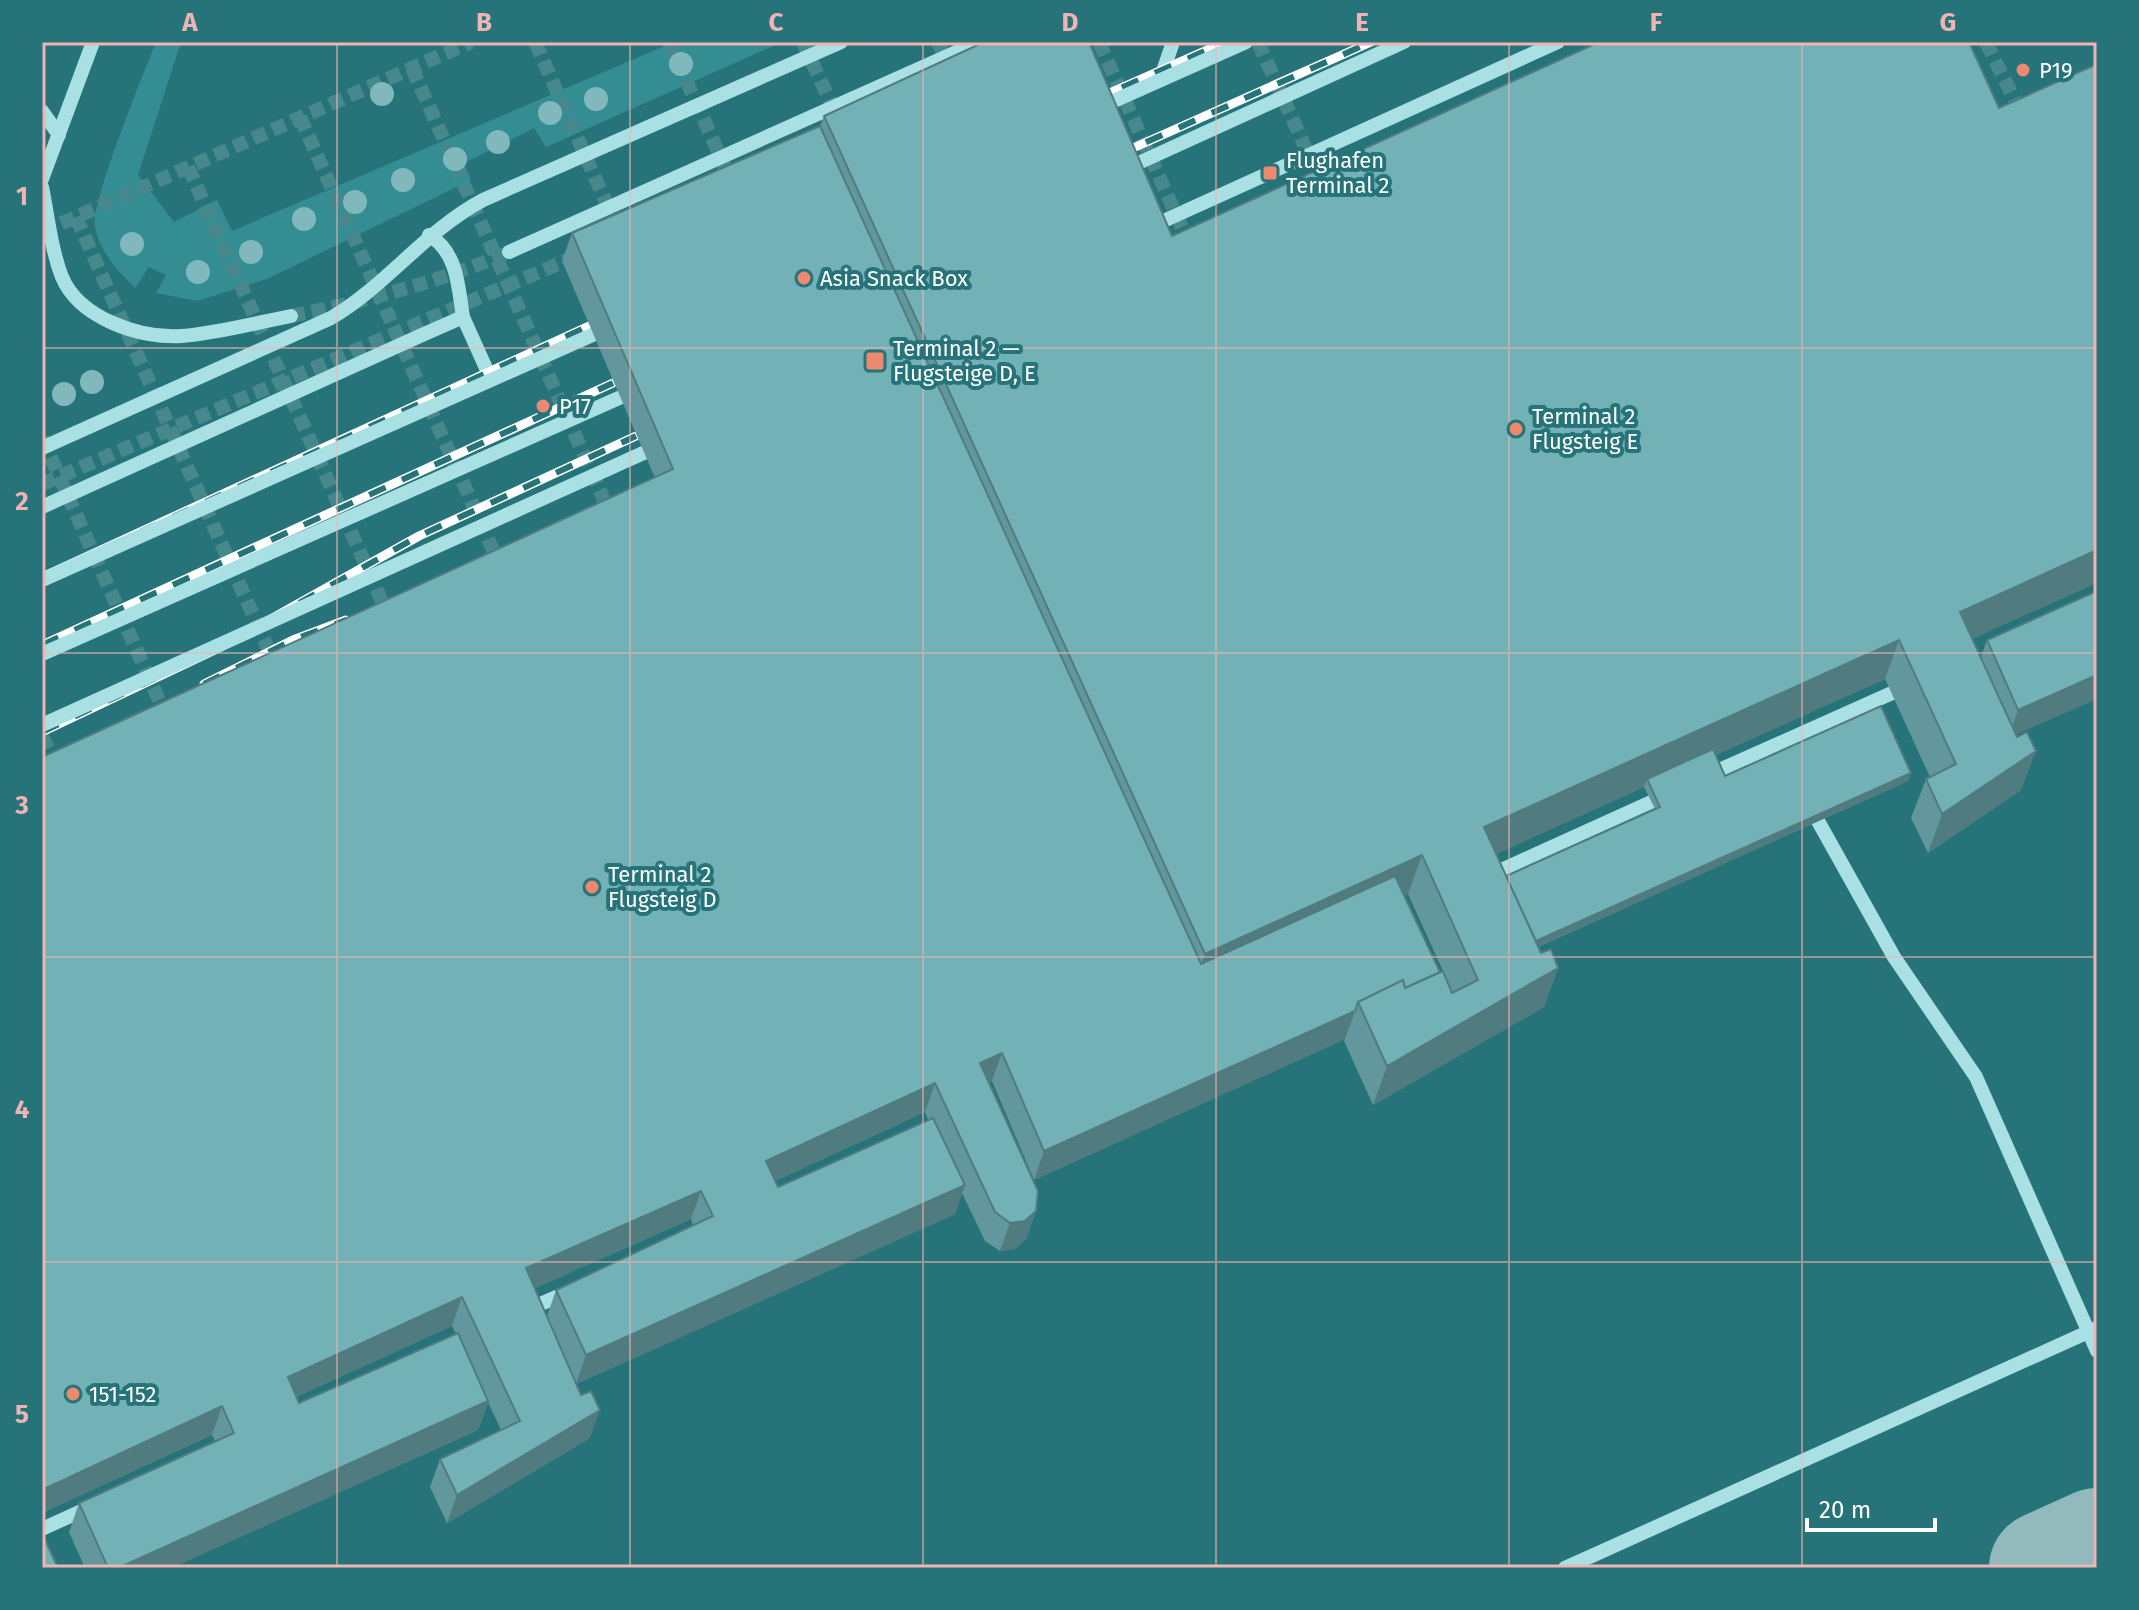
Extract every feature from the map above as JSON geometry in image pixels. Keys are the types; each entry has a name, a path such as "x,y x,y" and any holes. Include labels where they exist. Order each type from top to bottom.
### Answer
{"lane":[{"path":"42,179 93,42"},
{"path":"42,448 331,318 365,298 452,216 483,200 841,42"},
{"path":"509,252 979,42"},
{"path":"1160,80 1173,42"},
{"path":"1089,112 1246,42"},
{"path":"1102,180 1404,42"},
{"path":"1129,237 1558,42"},
{"path":"42,111 59,135"},
{"path":"42,187 62,278 73,295 95,314 150,334 181,336 291,316"},
{"path":"429,235 442,243 452,261 463,317 490,377"},
{"path":"42,507 463,317"},
{"path":"42,580 490,377 622,321"},
{"path":"42,654 648,385"},
{"path":"42,725 677,439"},
{"path":"1717,771 1784,749 1892,693"},
{"path":"1477,881 1651,802"},
{"path":"1818,821 1894,957 1976,1077 2092,1330 2097,1351"},
{"path":"522,1312 590,1282"},
{"path":"1565,1568 2092,1330"},
{"path":"42,1529 99,1504"}],"green space":[{"path":"156,42 181,42 138,175 174,222 217,200 232,231 674,42 782,42 546,147 534,128 464,163 471,180 267,279 197,301 156,293 166,275 149,267 135,288 104,252 95,226 109,165"}],"building":[{"name":"Terminal 2 Flugsteig E","path":"984,42 1089,42 1172,236 1599,42 1969,42 1999,108 2097,64 2097,550 1960,612 2017,737 2027,732 2036,751 1942,814 1926,779 1956,764 1899,640 1484,827 1541,953 1551,949 1558,968 1387,1066 1358,1002 1403,980 1405,988 1443,971 1452,993 1478,980 1422,855 1205,954 824,116"},
{"name":"Terminal 2 Flugsteig D","path":"820,126 1201,964 1395,876 1440,972 1405,988 1403,980 1358,1002 1355,1011 1044,1151 1002,1053 980,1063 1038,1191 1036,1211 1025,1221 1010,1223 995,1212 935,1083 766,1161 778,1187 933,1118 965,1185 586,1355 556,1290 713,1216 701,1191 526,1268 581,1395 591,1391 600,1410 457,1495 440,1459 520,1421 462,1297 288,1377 299,1403 458,1333 488,1401 118,1568 108,1568 79,1503 234,1433 222,1406 42,1490 42,757 673,469 572,233"},
{"path":"2097,591 2097,675 2018,710 1987,640"},
{"path":"1881,706 1911,773 1536,941 1506,876 1660,807 1647,779 1713,749 1725,776"},
{"path":"42,1533 58,1568 42,1568"}],"taxiway":[{"path":"2046,1568 2097,1545"}],"tunnel":[{"path":"42,232 471,42"},
{"path":"535,42 612,216"},
{"path":"669,42 733,185"},
{"path":"803,42 837,117"},
{"path":"938,42 950,68"},
{"path":"1099,42 1190,246"},
{"path":"1258,42 1323,187"},
{"path":"1986,42 2023,117"},
{"path":"412,68 612,518"},
{"path":"300,117 501,568"},
{"path":"188,167 389,617"},
{"path":"76,217 278,671"},
{"path":"291,316 400,290 505,254"},
{"path":"42,484 579,255"},
{"path":"42,438 167,718"},
{"path":"42,736 58,771"}],"railway":[{"path":"1089,102 1225,42"},
{"path":"1113,157 1371,42"},
{"path":"42,577 589,326"},
{"path":"42,645 613,383"},
{"path":"42,732 217,649 419,536 636,436"},
{"path":"204,684 293,640 346,620"}],"place":[{"name":"P19","path":"2023,70"},
{"name":"Flughafen Terminal 2","path":"1270,173"},
{"name":"Asia Snack Box","path":"804,278"},
{"name":"Terminal 2 — Flugsteige D, E","path":"875,361"},
{"name":"P17","path":"543,406"},
{"name":"Terminal 2 Flugsteig E","path":"1516,429"},
{"name":"Terminal 2 Flugsteig D","path":"592,887"},
{"name":"151-152","path":"73,1394"}]}
